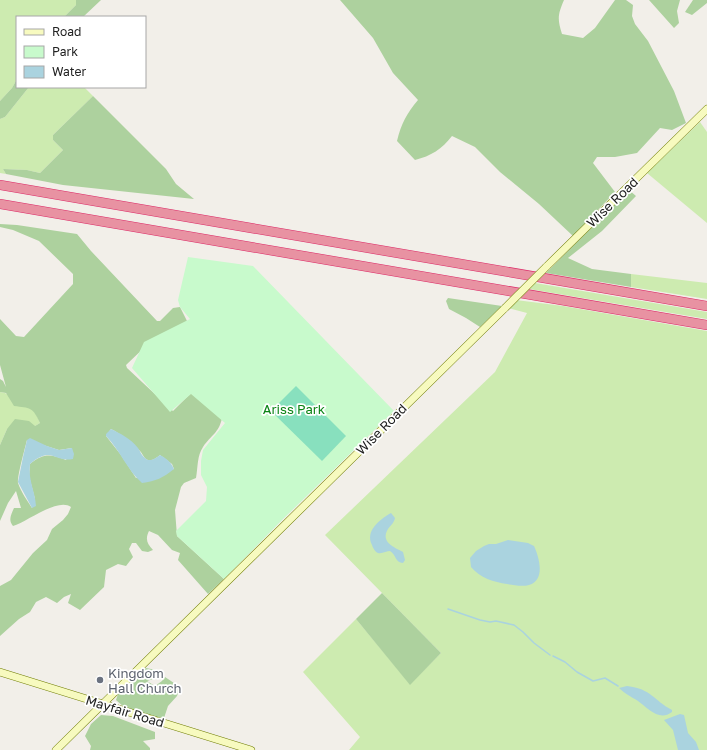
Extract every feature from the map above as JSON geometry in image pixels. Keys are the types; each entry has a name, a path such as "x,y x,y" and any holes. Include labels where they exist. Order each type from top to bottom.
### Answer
{"highway":[{"path":"0,185 707,306"},
{"path":"0,204 707,325"}],"street":[{"name":"Wise Road","path":"56,750 707,109"},
{"name":"Mayfair Road","path":"0,672 101,705 251,750"}],"green space":[{"path":"0,0 76,0 76,5 65,16 16,16 16,81 12,88 0,101"},
{"path":"76,0 101,0 84,16 65,16 76,5"},
{"path":"340,0 564,0 560,9 559,17 559,24 562,34 583,38 595,28 615,0 626,0 633,5 632,16 635,24 648,41 674,91 686,123 672,130 660,128 637,153 615,157 597,157 593,163 615,192 573,236 539,204 500,172 475,147 452,136 436,151 415,160 397,141 400,129 405,119 418,100 393,73 373,38"},
{"path":"649,0 680,0 677,11 679,23 674,28"},
{"path":"693,0 707,0 707,3 692,15 685,12"},
{"path":"16,81 16,88 28,88 5,117 0,119 0,101 12,88"},
{"path":"28,88 85,88 93,96 53,135 53,140 63,150 40,173 27,170 3,169 6,174 0,173 0,119 5,117"},
{"path":"93,96 166,169 176,184 194,199 63,185 6,174 3,169 27,170 40,173 63,150 53,140 53,135"},
{"path":"700,122 707,132 707,223 647,173"},
{"path":"629,190 636,196 602,231 568,258 592,269 631,274 631,287 546,273"},
{"path":"0,224 17,225 77,234 91,251 157,321 160,321 173,308 180,307 189,325 149,343 126,365 127,368 173,411 193,391 222,418 217,431 201,450 196,478 184,483 181,487 175,510 177,536 224,579 208,594 178,560 180,553 172,550 158,535 149,531 147,541 153,550 148,552 142,551 136,543 132,543 129,549 133,557 126,566 118,564 106,570 104,587 80,610 68,603 71,594 64,597 57,603 46,597 36,602 30,612 19,619 0,636 0,586 11,580 33,553 47,540 52,529 63,520 71,507 58,505 42,511 13,526 10,520 14,508 21,508 16,491 8,503 0,521 0,445 7,429 15,419 29,421 35,426 40,423 33,411 27,408 14,406 6,393 0,392 0,379 6,387 0,365 0,319 16,336 24,337 73,284 73,274 39,241 13,230 0,227","holes":["111,429 119,433 130,442 145,458 153,460 160,455 172,464 174,469 136,478 106,436","27,440 59,450 72,448 66,460 51,456 43,456 30,464 29,476 35,499 32,508 22,493 18,483"]},
{"name":"Ariss Park","path":"188,257 253,266 394,411 224,579 177,536 176,531 206,501 207,487 201,475 203,450 225,423 191,394 170,412 132,368 144,342 190,319 180,307 178,300"},
{"path":"631,274 707,283 707,299 631,287"},
{"path":"535,283 707,312 707,319 529,289"},
{"path":"448,298 502,306 480,327 449,309 446,301"},
{"path":"516,300 563,306 707,331 707,750 349,750 360,737 303,672 356,619 410,684 441,653 325,535 495,372 527,313 508,308"},
{"path":"296,386 346,436 322,461 271,411"},
{"path":"0,392 5,393 32,409 40,423 35,426 7,429 0,445"},
{"path":"382,593 441,653 410,685 356,619"},
{"path":"146,668 156,670 156,678 147,681 155,686 165,677 180,687 177,696 168,706 163,721 124,707 116,700 119,691"},
{"path":"101,715 113,716 155,732 155,739 143,741 150,748 150,750 90,750 91,746 85,736 91,724"}],"water":[{"path":"111,429 132,442 147,459 153,460 160,455 168,460 174,469 159,479 142,483 132,472 106,436"},
{"path":"30,438 59,450 72,448 74,454 73,459 66,460 48,455 38,458 30,464 30,475 36,506 32,508 18,482 27,440"},
{"path":"391,513 395,518 388,529 386,537 389,544 403,552 405,560 403,563 398,562 390,551 378,553 375,551 370,540 370,535 374,526"},
{"path":"508,540 528,543 534,546 538,556 540,568 538,578 529,585 521,586 497,582 483,577 471,567 470,558 476,551 489,544 496,544"},
{"path":"627,686 635,687 647,692 672,710 672,712 667,715 658,715 654,713 619,688"},
{"path":"680,714 684,715 688,733 696,742 699,750 678,750 673,730 664,720"}],"waterway":[{"path":"448,609 480,620 490,622 496,621 514,625 550,655"},
{"path":"553,656 565,662 577,672 593,681 605,678 618,686"}],"place":[{"name":"Kingdom Hall Church","path":"100,680"}]}
